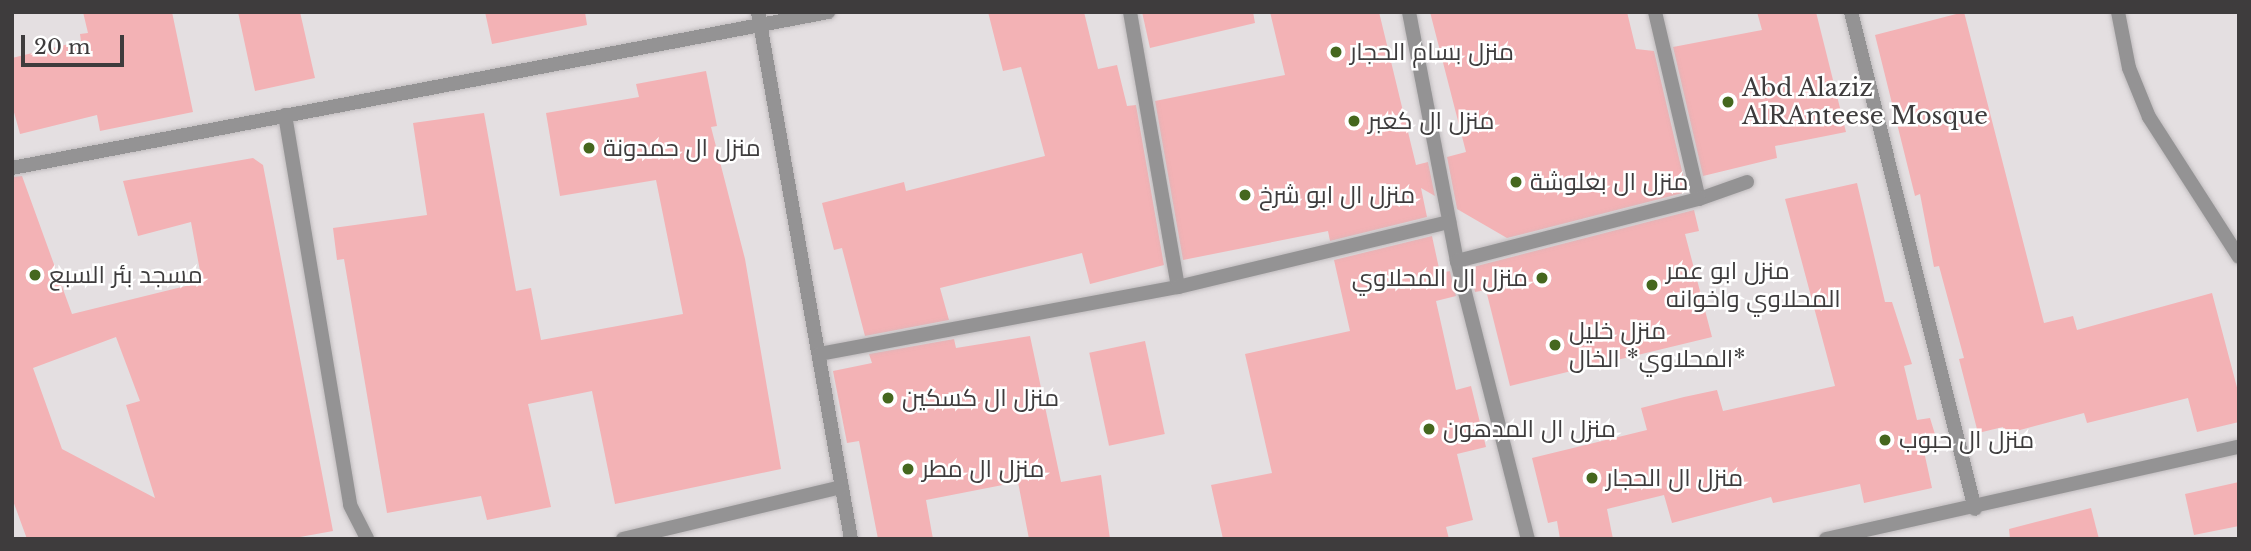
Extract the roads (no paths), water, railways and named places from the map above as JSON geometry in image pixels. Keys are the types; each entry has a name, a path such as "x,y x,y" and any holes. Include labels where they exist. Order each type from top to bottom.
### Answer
{"street":[{"path":"12,168 760,18 828,12"},
{"path":"1130,12 1178,288"},
{"path":"1409,12 1457,261 1528,539"},
{"path":"1655,12 1699,198"},
{"path":"1852,12 1975,509"},
{"path":"2118,12 2129,68 2150,117 2239,257"},
{"path":"760,18 851,539"},
{"path":"285,115 350,505 367,539"},
{"path":"1457,261 1699,198 1747,182"},
{"path":"819,354 1178,288 1449,222"},
{"path":"1826,539 1975,509 2239,447"},
{"path":"623,539 842,487"}],"place":[{"name":"منزل بسام الحجار","path":"1336,52"},
{"name":"Abd Alaziz AlRAnteese Mosque","path":"1728,102"},
{"name":"منزل ال كعبر","path":"1354,121"},
{"name":"منزل ال حمدونة","path":"589,148"},
{"name":"منزل ال بعلوشة","path":"1516,182"},
{"name":"منزل ال ابو شرخ","path":"1245,195"},
{"name":"مسجد بئر السبع","path":"35,275"},
{"name":"منزل ال المحلاوي","path":"1542,278"},
{"name":"منزل ابو عمر المحلاوي واخوانه","path":"1652,285"},
{"name":"منزل خليل المحلاوي* الخال*","path":"1555,345"},
{"name":"منزل ال كسكين","path":"888,398"},
{"name":"منزل ال المدهون","path":"1429,429"},
{"name":"منزل ال حبوب","path":"1885,440"},
{"name":"منزل ال مطر","path":"908,469"},
{"name":"منزل ال الحجار","path":"1592,478"}]}
